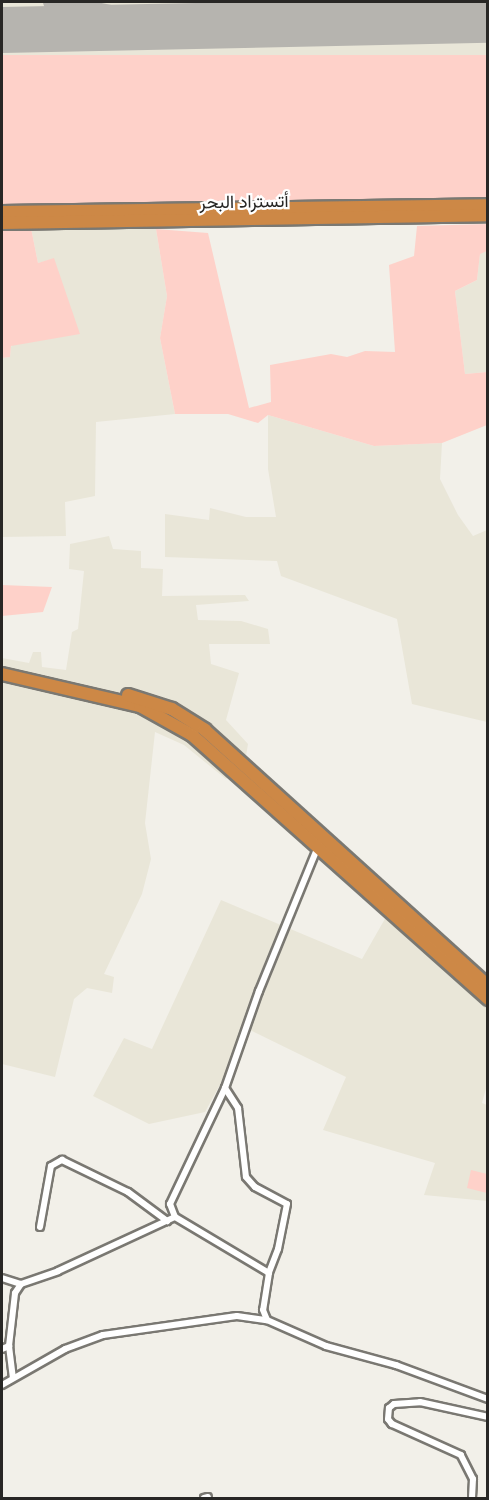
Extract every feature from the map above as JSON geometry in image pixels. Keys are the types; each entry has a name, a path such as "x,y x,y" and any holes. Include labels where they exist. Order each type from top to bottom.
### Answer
{"highway":[{"name":"أتستراد البحر","path":"2,212 488,205"},
{"name":"أتستراد البحر","path":"2,223 488,215"},
{"path":"2,666 146,699 191,721 488,986"},
{"path":"2,674 129,703 160,715 202,742 317,849 488,999"}],"street":[{"path":"175,1217 173,1197 225,1088 259,991 317,849"},
{"path":"225,1088 238,1108 246,1177 255,1187 287,1204 263,1306 267,1320"},
{"path":"40,1227 51,1166 62,1160 128,1192 167,1221"},
{"path":"13,1378 9,1346 15,1293 21,1284 63,1269 175,1217"},
{"path":"175,1217 269,1274"},
{"path":"2,1278 21,1284"},
{"path":"254,1317 263,1306"},
{"path":"2,1385 65,1349 113,1333 213,1318 254,1317 267,1320 326,1346 396,1365 488,1399"},
{"path":"2,1349 9,1346"},
{"path":"472,1498 473,1479 461,1455 392,1424 388,1419 389,1408 394,1404 420,1402 488,1417"}],"shaded area":[{"path":"2,2 487,2 487,205 2,205"},
{"path":"2,55 487,55 487,205 2,205"},
{"path":"487,224 487,251 480,254 477,280 455,291 465,374 487,372 487,425 442,443 374,446 268,415 258,423 228,414 175,414 160,338 167,296 156,229 208,233 249,408 271,402 270,365 331,354 347,357 365,351 395,352 389,265 414,256 417,226"},
{"path":"31,228 156,229 167,296 160,338 175,414 96,422 95,496 65,502 66,536 2,537 2,358 10,357 11,347 54,259 38,263"},
{"path":"31,228 38,263 54,258 80,334 11,346 10,357 2,358 2,230"},
{"path":"487,251 487,372 465,374 455,291 477,280 480,253"},
{"path":"268,415 374,446 442,443 440,479 458,515 473,536 487,530 487,722 412,704 397,619 281,576 277,561 165,557 165,514 209,520 210,508 246,517 276,517 268,469"},
{"path":"109,536 113,549 141,551 141,568 163,569 162,596 245,595 249,601 196,605 198,620 241,621 268,629 270,644 209,644 211,664 239,673 226,720 248,744 246,756 226,779 184,745 155,732 145,823 151,859 142,894 104,974 114,977 112,993 87,988 74,999 55,1077 2,1064 2,658 29,663 33,652 41,652 42,667 66,670 72,632 78,629 84,571 69,569 70,544"},
{"path":"2,585 52,587 43,612 2,616"},
{"path":"221,900 362,959 386,917 487,1008 487,1085 482,1103 487,1105 487,1201 424,1195 435,1163 323,1130 346,1077 250,1030 205,1112 149,1124 93,1096 124,1038 152,1049"},
{"path":"471,1170 487,1174 487,1193 467,1188"}],"taxiway":[{"path":"52,2 135,19 229,25"},
{"path":"296,24 329,2"}],"runway":[{"path":"2,30 488,20"}]}
